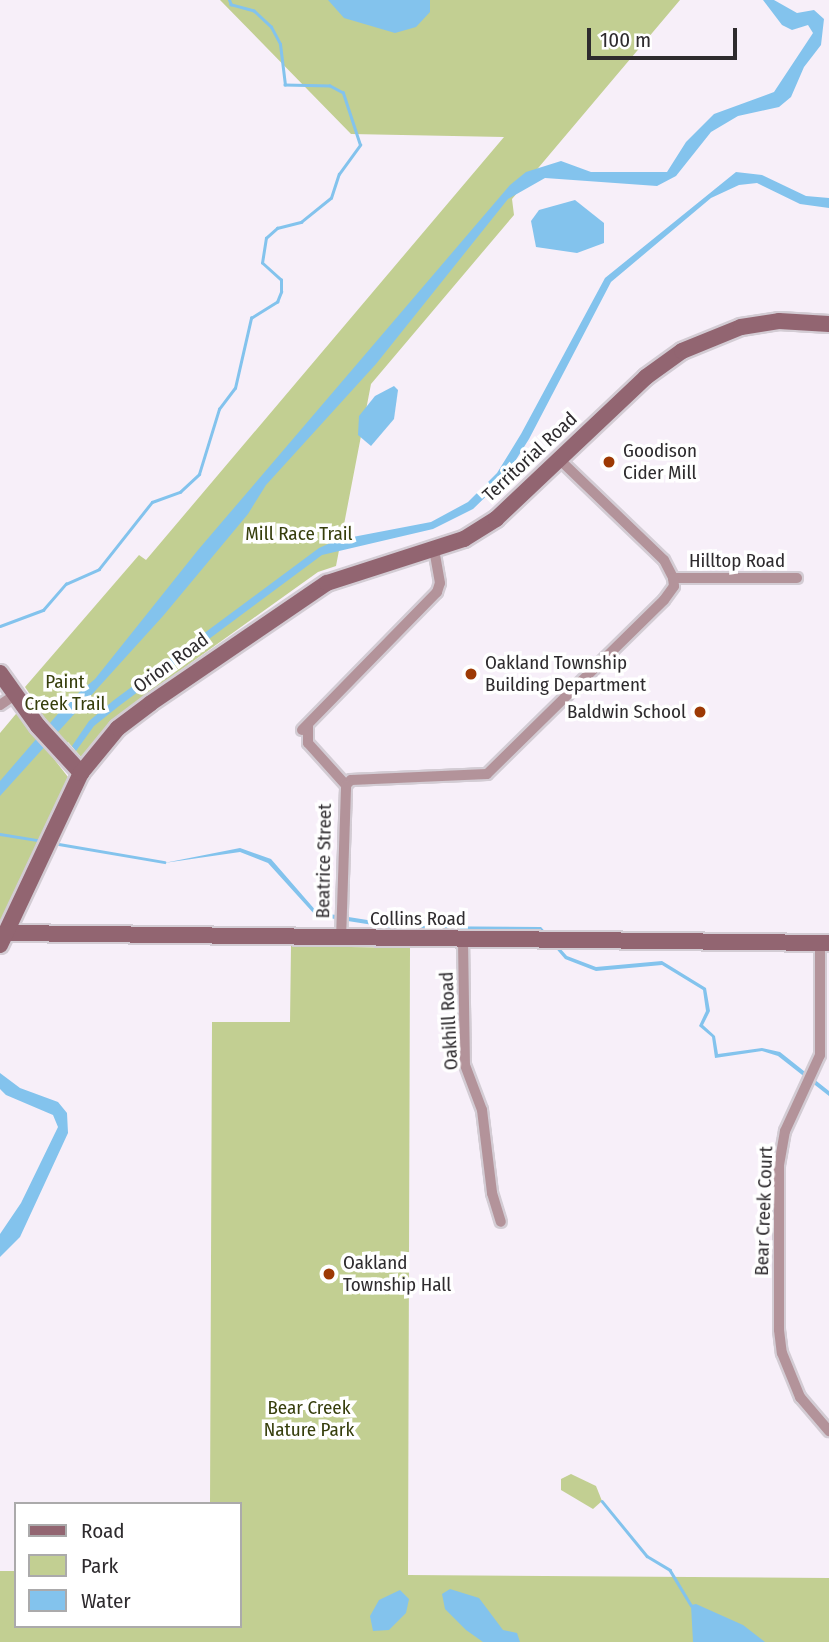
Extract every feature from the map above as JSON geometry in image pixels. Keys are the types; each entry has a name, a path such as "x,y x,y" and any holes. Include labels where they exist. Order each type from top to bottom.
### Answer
{"street":[{"name":"Territorial Road","path":"434,548 464,539 496,519 664,360 741,327 779,321 829,324"},
{"name":"Hilltop Road","path":"560,460 664,560 674,578 797,578"},
{"path":"434,548 440,583 438,592 305,728 308,743 346,785 351,780 487,774 664,600 674,586 674,578"},
{"name":"Orion Road","path":"4,939 81,773 118,729 292,603 348,572 434,548"},
{"path":"0,673 38,726 81,773"},
{"path":"0,705 15,695"},
{"name":"Beatrice Street","path":"341,939 346,785"},
{"name":"Collins Road","path":"4,939 824,943"},
{"name":"Oakhill Road","path":"463,940 465,1065 482,1110 492,1194 501,1222"},
{"name":"Bear Creek Court","path":"824,943 820,1055 785,1131 779,1165 779,1330 782,1353 800,1397 829,1431"}],"green space":[{"path":"220,0 680,0 512,199 514,215 371,384 336,566 318,572 125,710 82,758 68,742 54,759 68,777 0,933 0,733 31,696 25,687 139,555 146,560 504,137 351,134"},
{"name":"Bear Creek Nature Park","path":"291,946 410,948 408,1575 829,1578 829,1642 0,1642 0,1571 14,1571 14,1628 242,1628 242,1502 210,1502 212,1022 290,1022"},
{"path":"571,1474 596,1486 602,1501 593,1509 561,1490 561,1479"}],"water":[{"path":"328,0 430,0 430,12 416,27 395,33 344,18"},
{"path":"763,0 774,0 797,13 814,10 824,19 821,45 804,67 791,97 779,107 738,116 711,132 676,176 657,186 545,178 508,199 376,364 266,485 248,514 163,616 0,796 0,781 69,701 95,679 198,550 510,185 526,172 561,161 591,172 667,172 686,142 714,114 774,92 813,33 808,25 792,30 782,25"},
{"path":"736,172 762,175 806,196 829,198 829,208 800,204 757,183 739,185 711,198 611,282 529,439 504,479 473,509 433,529 322,555 119,706 94,726 76,751 72,746 89,721 114,700 319,548 337,540 431,522 468,502 497,473 521,434 605,278"},
{"path":"575,200 604,223 604,243 577,253 536,247 531,221 539,210"},
{"path":"394,386 398,390 394,419 371,446 358,435 359,416 375,396"},
{"path":"240,848 271,859 317,912 405,926 541,927 567,956 596,967 662,961 706,988 710,1011 703,1025 715,1036 718,1054 762,1048 780,1052 829,1091 829,1096 778,1056 762,1051 715,1058 712,1037 699,1026 706,1011 703,990 662,965 596,971 565,959 541,931 405,930 316,916 268,863 240,852 164,863"},
{"path":"0,1073 20,1088 58,1102 67,1113 68,1133 20,1237 0,1257 0,1234 21,1203 58,1127 53,1115 6,1095 0,1089"},
{"path":"450,1589 479,1598 503,1630 517,1633 520,1642 483,1642 466,1630 445,1609 442,1594"},
{"path":"400,1590 409,1599 406,1613 389,1630 373,1631 370,1616 379,1600"},
{"path":"696,1604 743,1625 765,1642 693,1642 691,1605"}],"waterway":[{"path":"0,626 43,610 66,584 99,569 152,502 180,492 199,474 219,409 235,388 251,318 277,302 281,292 281,280 262,263 266,238 277,228 301,222 331,198 339,174 360,145 343,93 330,86 285,85 280,44 271,27 254,11 231,5 229,0"},
{"path":"0,834 43,841"},
{"path":"53,843 164,862"},
{"path":"602,1501 647,1556 670,1570 691,1605"}],"place":[{"name":"Goodison Cider Mill","path":"609,462"},
{"name":"Oakland Township Building Department","path":"471,674"},
{"name":"Baldwin School","path":"700,712"},
{"name":"Oakland Township Hall","path":"329,1274"}],"park label":[{"name":"Mill Race Trail","path":"299,534"},
{"name":"Paint Creek Trail","path":"65,693"}]}
